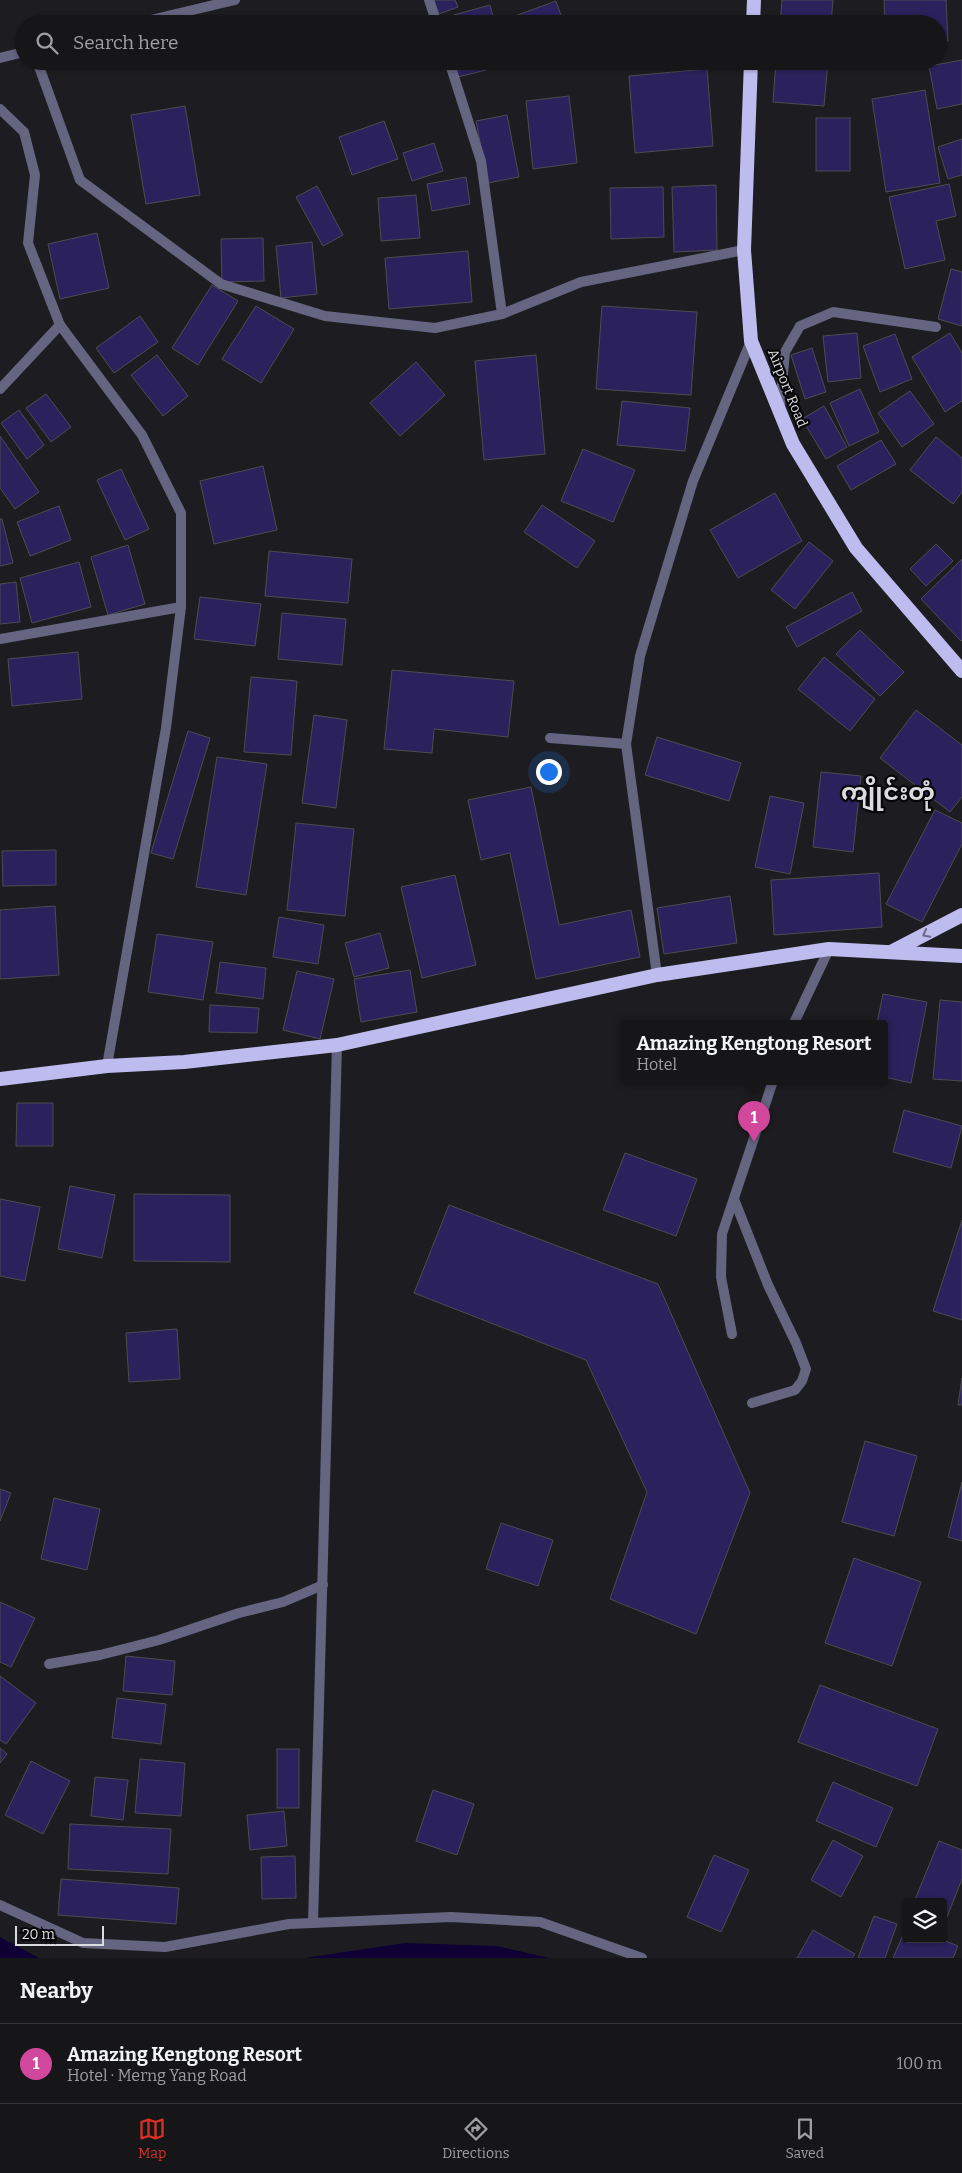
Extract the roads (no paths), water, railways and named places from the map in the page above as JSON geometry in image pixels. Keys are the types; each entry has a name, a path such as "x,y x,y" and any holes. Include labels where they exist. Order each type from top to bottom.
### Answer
{"highway":[{"path":"753,15 754,0"},
{"name":"Airport Road","path":"752,70 744,250 751,340 793,444 856,548 962,672"},
{"path":"890,952 962,915"},
{"path":"0,1079 107,1066 184,1062 337,1044 657,975 829,949 962,956"}],"street":[{"path":"172,15 235,0"},
{"path":"428,0 434,15"},
{"path":"0,58 15,54"},
{"path":"40,70 80,180 222,284 325,316 435,328 502,314 581,282 744,250"},
{"path":"452,70 481,161 502,314"},
{"path":"0,110 24,132 35,175 28,243 60,325 142,435 181,513 181,607 166,728 107,1066"},
{"path":"779,410 784,352 800,326 833,312 936,327"},
{"path":"0,389 60,325"},
{"path":"657,975 626,744 640,656 693,481 751,340"},
{"path":"0,639 181,607"},
{"path":"550,738 626,744"},
{"path":"795,1020 829,949"},
{"path":"314,1922 337,1044"},
{"path":"732,1334 721,1277 722,1234 772,1085"},
{"path":"734,1199 768,1285 796,1343 806,1369 802,1381 795,1390 752,1403"},
{"path":"49,1664 100,1655 159,1640 239,1613 283,1602 323,1585"},
{"path":"0,1905 82,1943 166,1947 289,1924 451,1917 540,1922 642,1958"}],"place":[{"name":"Amazing Kengtong Resort","path":"754,1142"}],"district":[{"name":"ကျိုင်းတုံ","path":"888,792"}]}
